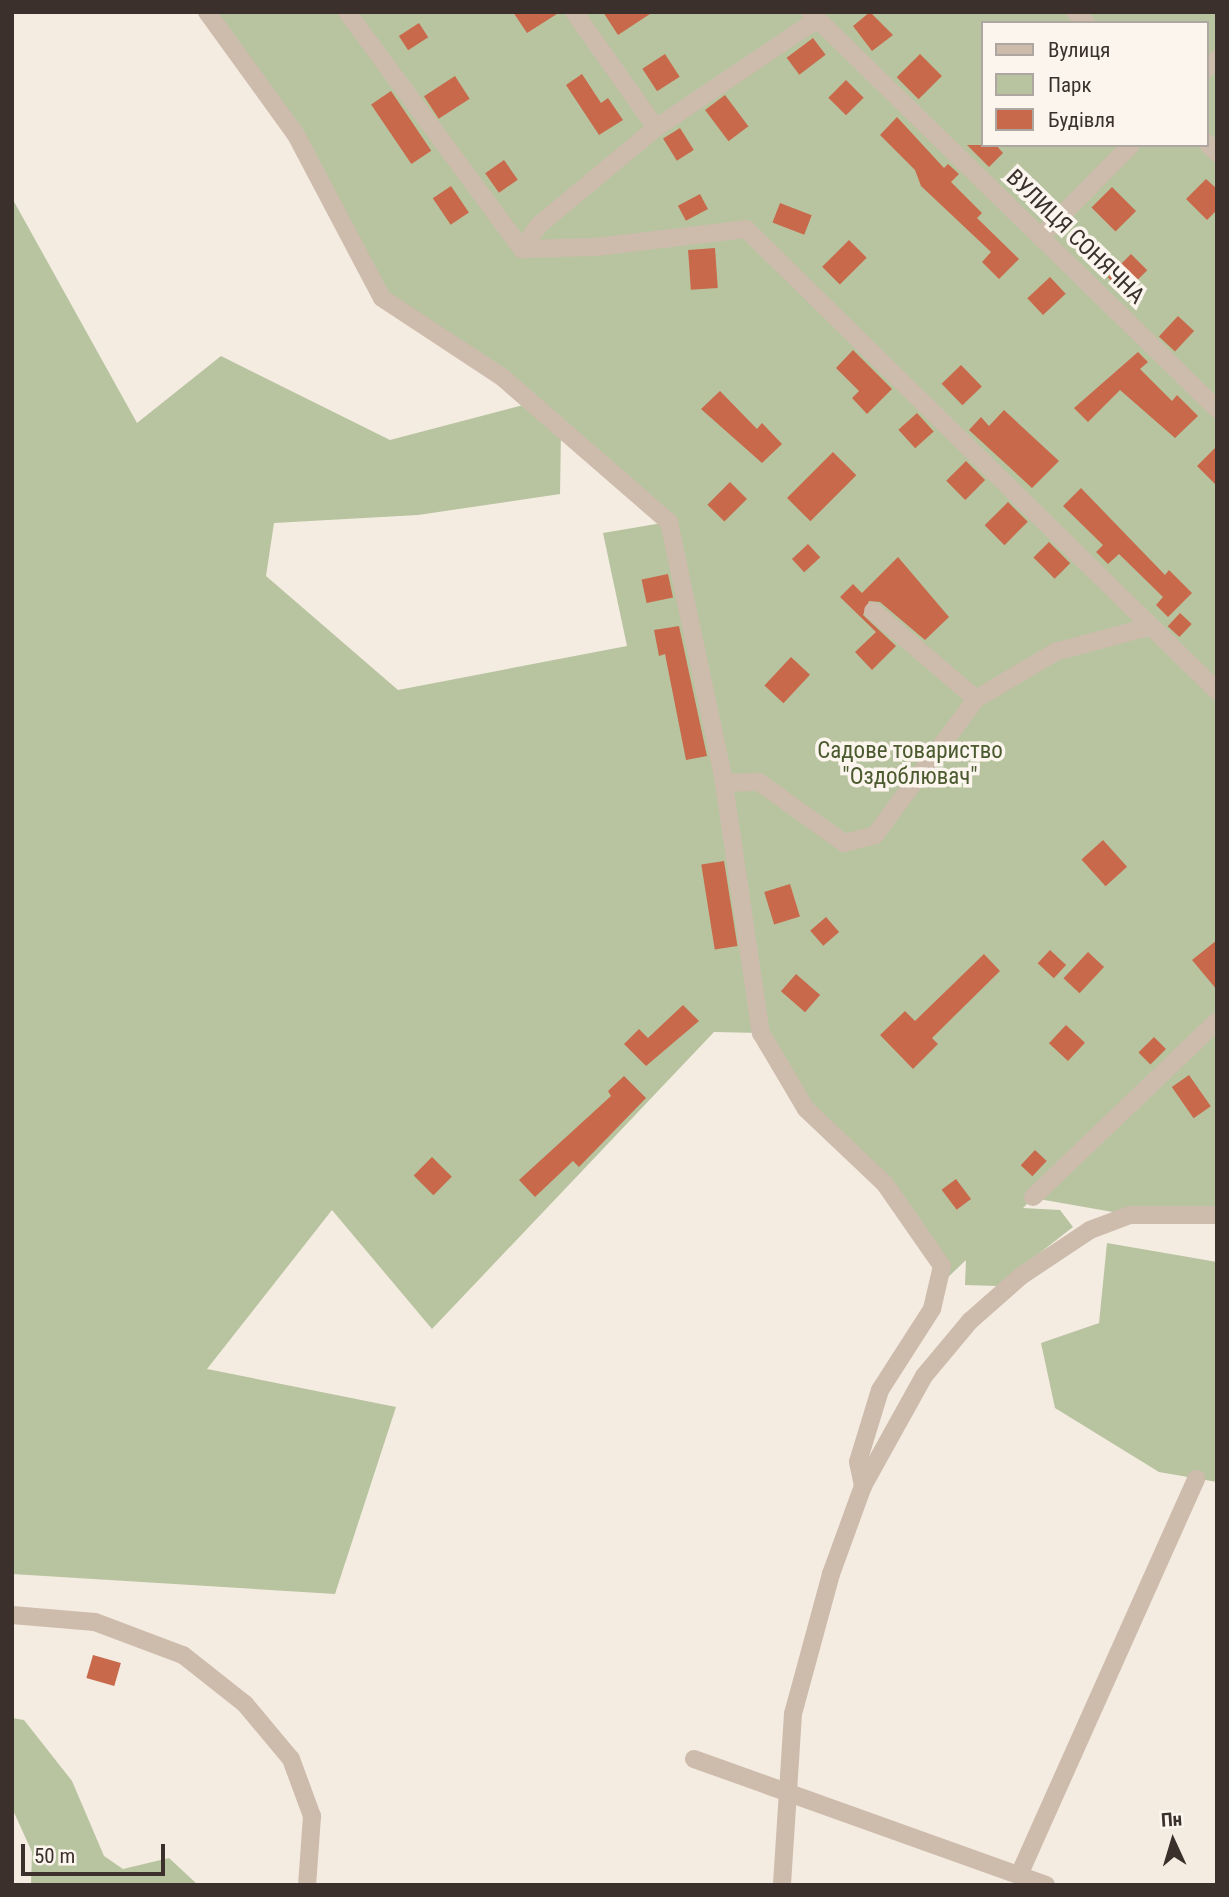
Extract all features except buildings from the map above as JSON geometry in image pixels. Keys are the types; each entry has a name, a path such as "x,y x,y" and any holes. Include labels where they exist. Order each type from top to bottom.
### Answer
{"street":[{"path":"207,12 296,135 382,298 502,377 669,522 724,783 761,1033 806,1109 885,1184 942,1266 932,1309 880,1390 858,1462 863,1486"},
{"path":"347,12 522,249"},
{"path":"574,12 656,128"},
{"path":"522,249 539,225 656,128 813,16"},
{"name":"ВУЛИЦЯ СОНЯЧНА","path":"813,16 1217,409"},
{"path":"1040,237 1130,147"},
{"path":"522,249 596,247 746,229 1148,627 1217,691"},
{"path":"873,611 976,699"},
{"path":"724,783 759,782 844,843 875,835 976,699 1055,652 1148,627"},
{"path":"1033,1198 1217,1021"},
{"path":"782,1885 793,1714 831,1574 863,1486 924,1376 970,1321 1021,1276 1090,1230 1130,1215 1217,1214"},
{"path":"1019,1875 1196,1479"},
{"path":"12,1615 95,1622 183,1655 245,1704 290,1759 312,1816 307,1885"},
{"path":"694,1759 1046,1885"}],"green space":[{"name":"Садове товариство \"Оздоблювач\"","path":"207,12 1217,12 1217,1215 1130,1215 1033,1198 1023,1208 1060,1210 1073,1227 997,1286 965,1285 966,1260 942,1283 936,1251 806,1109 761,1033 714,1032 432,1329 332,1210 207,1369 396,1407 335,1594 12,1574 12,198 137,423 221,356 390,440 531,403 382,298 296,135","holes":["561,430 668,522 603,533 627,646 398,690 266,576 274,523 418,515 560,494"]},
{"path":"1107,1243 1217,1262 1217,1482 1159,1472 1055,1408 1041,1343 1099,1323"},
{"path":"12,1718 24,1720 72,1781 104,1856 123,1869 169,1858 198,1885 31,1885 32,1852 12,1808"}]}
